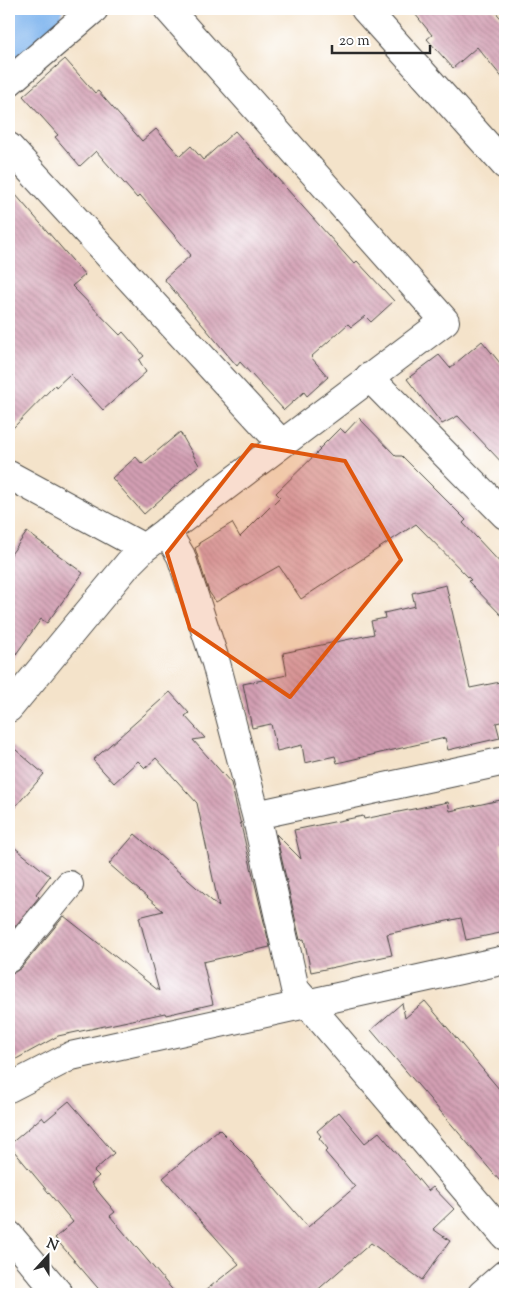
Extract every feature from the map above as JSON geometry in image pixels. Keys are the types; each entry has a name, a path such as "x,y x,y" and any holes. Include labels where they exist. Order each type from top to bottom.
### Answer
{"street":[{"path":"9,82 94,9"},
{"path":"9,708 128,563 144,548 445,321 168,9"},
{"path":"365,9 505,165"},
{"path":"9,147 281,443"},
{"path":"369,377 505,515"},
{"path":"9,474 144,548"},
{"path":"166,531 181,556 216,663 256,815 294,989 505,1236"},
{"path":"256,815 505,761"},
{"path":"9,958 69,885"},
{"path":"9,1088 70,1056 505,960"},
{"path":"9,1235 59,1294"},
{"path":"482,1294 505,1274"}],"highlighted area":[{"path":"252,445 345,461 401,560 290,697 190,629 167,553"}],"building":[{"path":"411,9 493,9 505,23 505,81 477,47 453,68 427,39 432,35"},
{"path":"65,59 95,93 98,91 142,141 156,129 180,156 191,146 203,160 235,131 354,264 357,261 394,301 371,322 365,316 351,327 348,324 311,357 328,377 307,396 304,392 284,410 240,362 237,366 164,279 191,255 140,195 137,198 96,151 80,166 55,137 58,135 23,96"},
{"path":"9,187 85,275 72,286 120,335 123,332 144,356 139,360 146,372 103,410 70,374 56,387 55,385 9,432"},
{"path":"482,341 505,369 505,466 458,416 442,424 407,379 439,355 450,368"},
{"path":"359,418 396,456 402,456 466,520 463,523 505,568 505,619 468,581 471,580 416,524 301,599 279,566 216,602 209,592 195,548 200,545 199,543 232,523 240,537 280,497 276,493 340,428 345,433"},
{"path":"180,432 199,465 144,514 112,478 136,457 142,464"},
{"path":"27,532 83,573 47,623 41,619 9,664 9,557"},
{"path":"446,585 470,688 505,681 505,721 496,723 500,738 448,750 445,738 337,763 335,756 305,763 302,745 277,751 271,724 252,728 243,684 287,675 283,653 374,634 371,621 385,618 384,613 415,606 412,593"},
{"path":"170,692 189,713 185,716 205,738 193,740 231,783 270,947 203,962 213,1004 58,1036 9,1063 9,973 21,968 64,916 159,991 139,917 163,911 109,864 135,834 219,907 197,803 156,758 145,768 138,761 114,783 93,760"},
{"path":"9,744 44,774 9,814"},
{"path":"505,799 505,843 500,844 505,868 505,932 466,940 461,918 387,934 392,955 311,972 304,939 300,940 276,834 301,859 294,830 363,816 364,819 448,802 450,811"},
{"path":"9,843 50,876 36,894 39,897 9,934"},
{"path":"425,1001 505,1096 505,1187 371,1030 402,1003 405,1018"},
{"path":"69,1101 114,1153 94,1171 99,1176 91,1183 115,1212 110,1216 176,1294 103,1294 55,1238 73,1222 9,1145 42,1117 45,1121"},
{"path":"339,1112 365,1143 379,1132 428,1191 433,1187 454,1209 433,1229 450,1241 422,1280 371,1243 313,1294 201,1294 239,1264 163,1178 219,1129 250,1160 308,1227 355,1187 325,1152 328,1149 319,1138 321,1136 317,1131"}],"waterway":[{"path":"9,31 33,9"}]}
